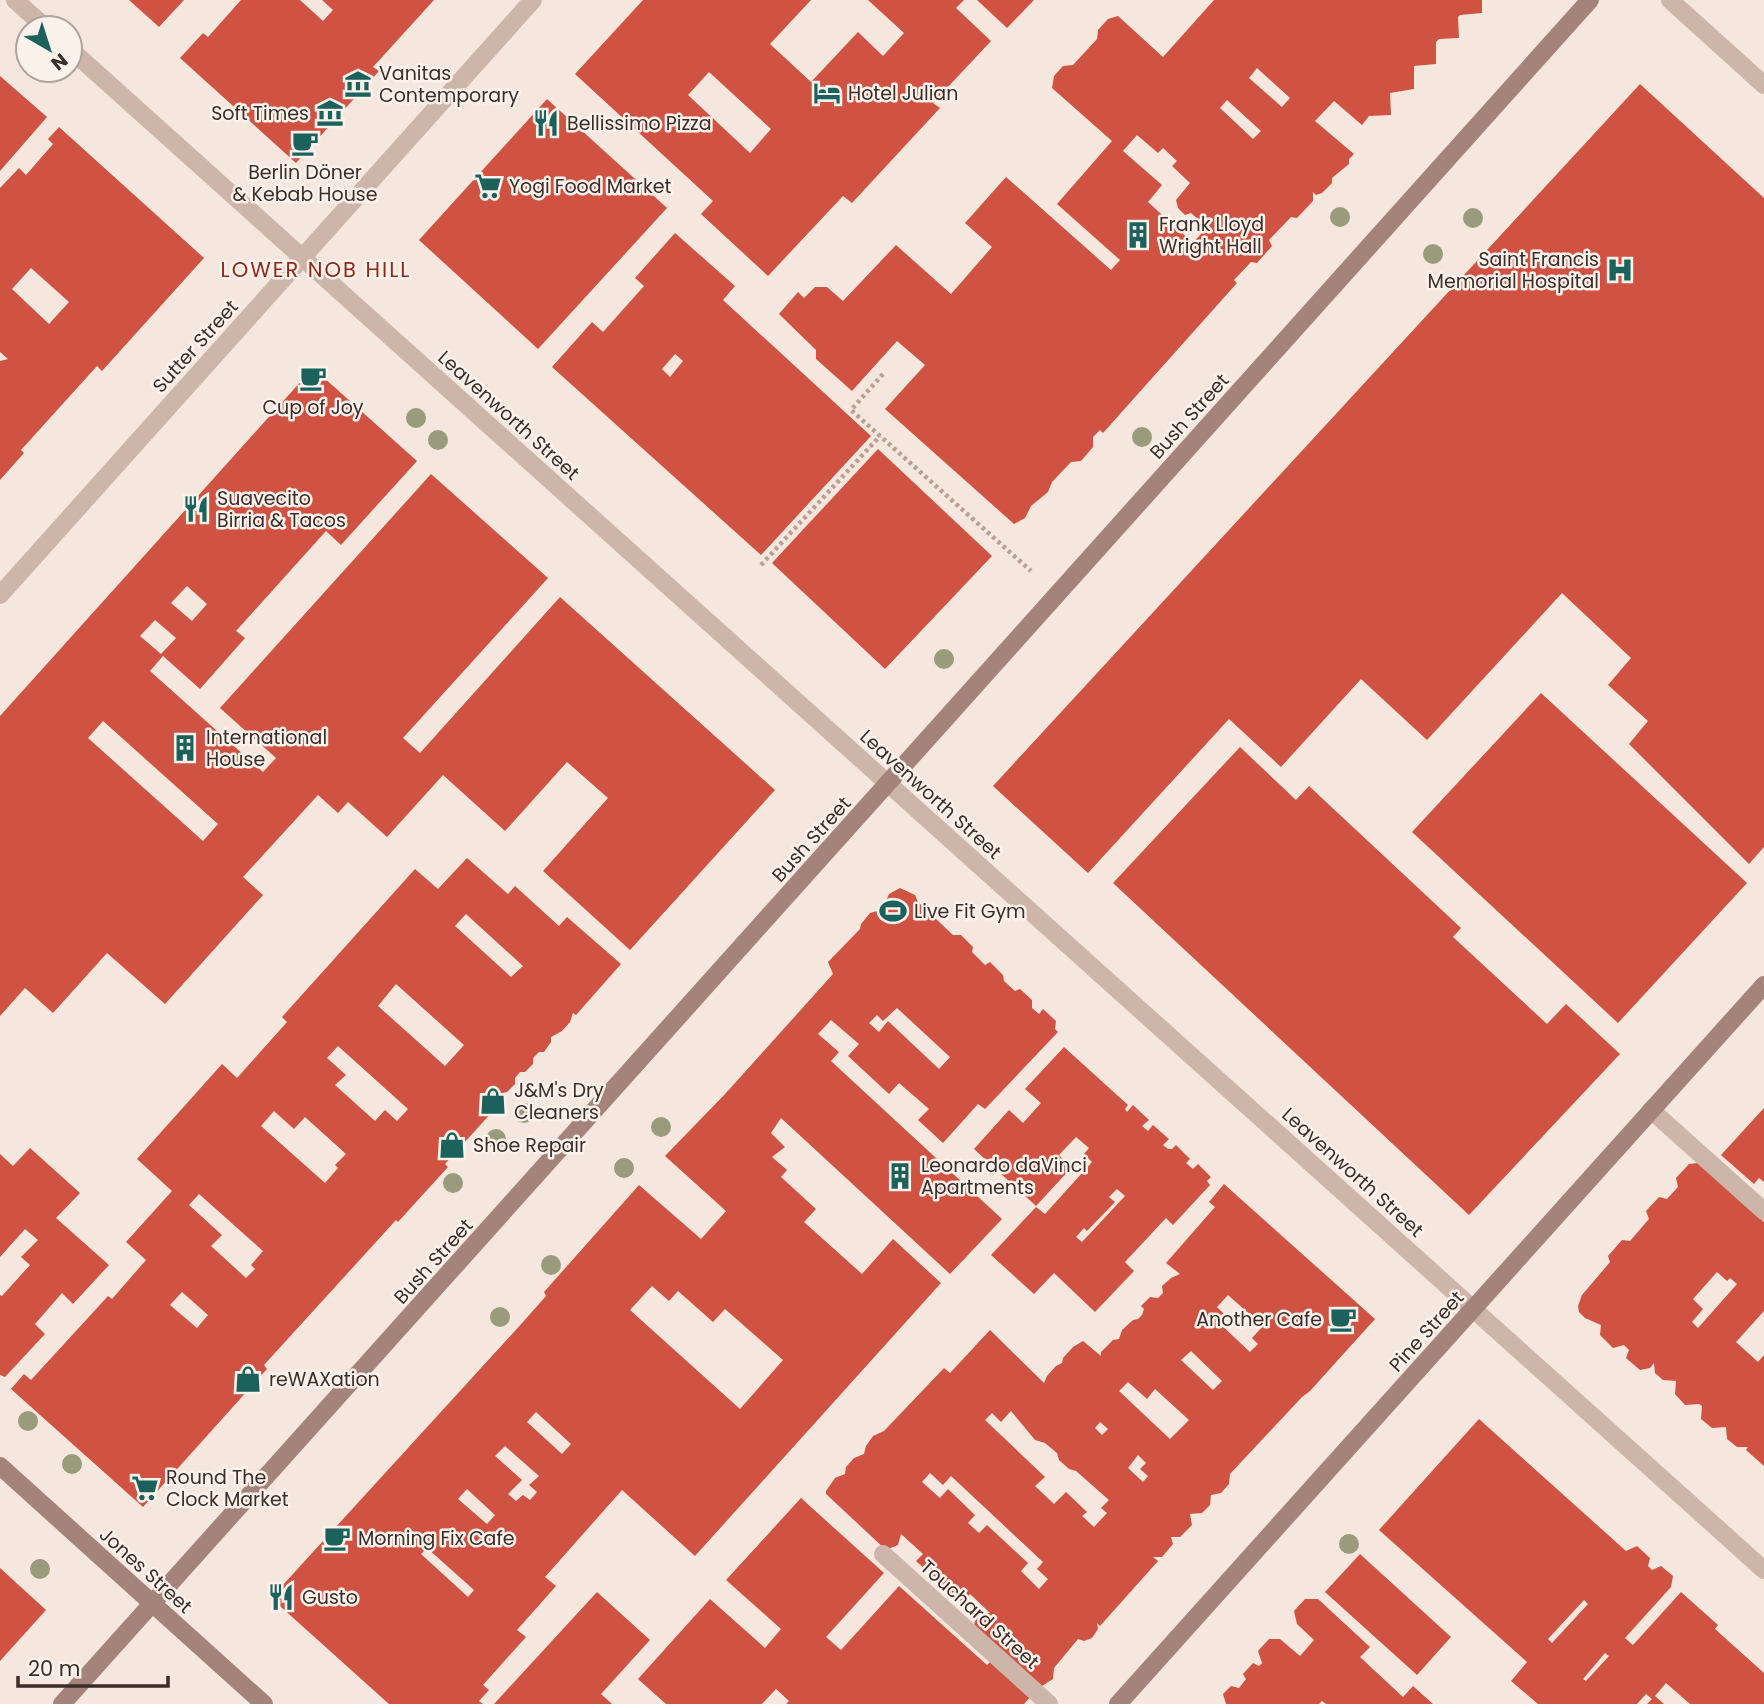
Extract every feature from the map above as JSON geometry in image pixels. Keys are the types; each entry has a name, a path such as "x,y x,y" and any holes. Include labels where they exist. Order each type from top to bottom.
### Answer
{"main road":[{"name":"Bush Street","path":"62,1704 1590,0"},
{"name":"Pine Street","path":"1118,1704 1764,985"},
{"name":"Jones Street","path":"0,1466 264,1704"}],"street":[{"path":"15,0 30,14"},
{"name":"Sutter Street","path":"0,595 533,0"},
{"path":"1670,0 1764,85"},
{"name":"Leavenworth Street","path":"84,61 1764,1570"},
{"path":"1651,1110 1764,1211"},
{"name":"Touchard Street","path":"883,1554 1049,1704"}],"path":[{"path":"883,373 851,410 995,537 1057,596"},
{"path":"761,565 880,436"}],"building":[{"path":"129,0 184,0 159,27"},
{"path":"241,0 300,0 323,21 333,10 322,0 434,0 373,67 379,71 296,163 180,58 203,33 208,37"},
{"path":"643,0 811,0 770,44 811,82 858,32 883,56 904,33 868,0 964,0 956,8 991,41 933,103 940,108 852,203 843,196 768,276 701,214 713,201 575,74","holes":["709,72 771,129 750,153 688,95"]},
{"path":"977,0 1034,0 1007,28"},
{"path":"1214,0 1482,0 1482,13 1458,17 1459,38 1439,39 1436,42 1436,64 1414,66 1414,89 1390,93 1391,115 1369,116 1362,125 1334,101 1315,121 1354,154 1349,159 1349,164 1332,178 1332,183 1322,193 1316,195 1313,192 1313,201 1297,218 1291,217 1269,240 1272,246 1257,263 1251,262 1234,280 1237,283 1103,433 1100,430 1093,437 1093,447 1081,461 1071,462 1052,482 1048,492 1031,506 1025,518 1014,524 885,409 925,365 897,341 852,391 816,359 816,350 779,314 798,292 804,298 815,287 827,287 843,301 896,245 951,294 992,247 965,223 1006,177 1111,270 1120,260 1057,204 1112,141 1052,88 1054,76 1063,66 1073,65 1097,39 1098,30 1108,19 1118,16 1163,57","holes":["1257,68 1290,98 1282,107 1249,78","1227,100 1261,131 1253,139 1220,108","1137,135 1158,153 1163,148 1177,161 1172,166 1190,183 1176,200 1178,208 1185,215 1191,213 1207,227 1193,243 1148,202 1162,185 1123,151"]},
{"path":"0,76 47,117 0,171"},
{"name":"Saint Francis Memorial Hospital","path":"1640,84 1764,198 1764,847 1749,864 1629,744 1648,721 1608,685 1631,658 1562,593 1427,740 1361,679 1281,767 1229,719 1088,873 993,786"},
{"path":"547,99 667,208 538,349 419,240"},
{"path":"59,127 204,258 102,371 97,366 21,450 24,453 0,480 0,361 8,359 0,352 0,188 19,168 26,175 53,144 48,139","holes":["31,268 69,302 49,324 12,289"]},
{"path":"675,233 735,286 723,300 871,436 761,555 552,367 592,322 603,332 644,286 635,278","holes":["675,354 683,361 670,377 662,369"]},
{"path":"313,368 417,461 341,545 326,531 236,631 245,638 200,689 163,656 150,671 263,772 276,758 220,708 431,474 548,578 403,738 420,753 560,597 775,790 630,950 543,871 608,798 567,762 505,831 443,775 387,837 348,802 338,813 318,795 243,877 263,895 165,1004 107,953 53,1013 25,988 0,1016 0,716","holes":["187,586 207,604 192,621 171,603","155,620 176,638 161,654 140,636","103,721 218,824 203,841 88,738"]},
{"path":"878,449 992,556 885,669 772,563"},
{"path":"1541,693 1747,883 1618,1023 1412,832"},
{"path":"1240,747 1296,800 1309,786 1461,928 1453,937 1547,1024 1566,1004 1620,1054 1469,1215 1113,883"},
{"path":"467,858 508,894 515,886 559,926 567,917 621,964 576,1015 573,1013 570,1022 562,1031 551,1037 551,1042 544,1052 539,1052 533,1058 533,1064 525,1072 520,1072 515,1078 515,1084 499,1096 503,1100 445,1164 448,1167 264,1365 267,1369 143,1507 11,1389 24,1374 31,1380 108,1296 112,1299 146,1260 126,1242 172,1191 137,1159 222,1064 237,1078 287,1022 282,1017 415,869 438,889","holes":["466,914 523,966 511,977 455,926","396,984 464,1045 445,1066 378,1006","338,1046 408,1109 397,1121 385,1110 375,1121 335,1085 346,1075 327,1058","274,1111 294,1129 305,1117 346,1154 335,1165 338,1168 325,1183 261,1126","199,1194 263,1251 251,1265 255,1269 246,1278 211,1246 222,1235 189,1205","182,1292 208,1315 197,1328 170,1305"]},
{"path":"900,888 915,895 918,902 953,935 961,935 973,947 972,952 985,965 990,962 1015,991 1020,989 1032,1000 1032,1008 1039,1014 1043,1009 1056,1021 1055,1029 1058,1032 985,1109 978,1104 943,1143 918,1120 929,1109 899,1083 889,1094 848,1056 859,1044 831,1020 818,1034 839,1052 831,1061 1002,1219 950,1274 781,1118 771,1133 785,1147 772,1157 787,1170 781,1177 816,1209 804,1222 862,1274 893,1239 941,1283 695,1556 622,1490 545,1577 556,1586 517,1630 526,1637 483,1685 489,1690 479,1701 483,1704 389,1704 271,1598 523,1322 546,1296 544,1292 639,1185 701,1239 726,1211 665,1156 833,974 828,962 860,929 870,913 877,911 885,903 889,894","holes":["897,1008 950,1057 939,1069 888,1021 879,1032 869,1023 877,1015 883,1021","652,1286 669,1301 678,1291 713,1322 725,1309 783,1360 740,1409 630,1310","536,1412 571,1444 562,1454 527,1422","505,1446 539,1476 529,1485 537,1492 530,1500 523,1495 516,1501 508,1494 522,1480 495,1456","467,1489 495,1515 487,1524 458,1499","427,1548 474,1590 468,1597 421,1554"]},
{"path":"1064,1047 1128,1105 1125,1109 1127,1112 1133,1105 1149,1120 1142,1126 1148,1131 1153,1125 1169,1139 1163,1145 1172,1149 1176,1145 1190,1159 1186,1163 1193,1169 1198,1164 1211,1177 1207,1181 1210,1185 1173,1225 1166,1218 1125,1262 1134,1271 1095,1312 1054,1273 1034,1294 991,1255 1036,1207 1045,1214 1092,1162 1084,1154 1089,1148 1076,1137 1059,1155 1071,1168 1036,1206 974,1149 1009,1110 1023,1123 1041,1103 1025,1089","holes":["1117,1189 1125,1196 1082,1242 1076,1237 1084,1228 1087,1231 1115,1202 1109,1197"]},
{"path":"1764,1108 1764,1182 1759,1178 1754,1184 1721,1155"},
{"path":"30,1148 80,1193 56,1218 109,1265 73,1304 62,1293 35,1324 45,1334 5,1377 0,1375 0,1295 2,1296 30,1265 21,1257 38,1240 25,1229 0,1257 0,1154 13,1166"},
{"path":"1698,1163 1764,1222 1764,1311 1736,1342 1758,1362 1764,1355 1764,1466 1746,1450 1748,1447 1737,1447 1727,1439 1726,1427 1712,1428 1701,1419 1702,1406 1685,1405 1675,1394 1676,1381 1663,1380 1655,1373 1654,1363 1650,1368 1640,1370 1626,1358 1629,1350 1624,1345 1613,1348 1600,1335 1601,1325 1585,1318 1579,1312 1582,1295 1610,1262 1608,1256 1622,1240 1630,1241 1649,1219 1646,1211 1659,1197 1667,1199 1678,1187 1676,1178 1689,1164","holes":["1717,1272 1727,1281 1730,1278 1737,1284 1698,1328 1692,1322 1703,1309 1693,1299"]},
{"path":"1224,1184 1375,1319 1230,1474 1229,1484 1221,1493 1211,1495 1210,1505 1202,1513 1190,1514 1192,1525 1180,1537 1171,1537 1173,1544 1162,1557 1153,1557 1158,1561 1100,1626 1097,1623 1098,1629 1092,1638 1084,1641 1078,1639 1054,1668 1053,1679 1042,1686 974,1626 981,1614 990,1613 970,1594 962,1602 916,1561 923,1554 901,1534 898,1545 886,1550 826,1494 826,1491 835,1478 845,1474 846,1467 854,1458 864,1454 873,1436 884,1431 944,1368 950,1373 990,1330 1044,1383 1073,1347 1083,1341 1101,1356 1101,1352 1113,1340 1119,1339 1122,1330 1142,1315 1144,1309 1141,1306 1150,1297 1158,1298 1163,1293 1162,1286 1180,1274 1166,1263 1215,1207 1209,1202","holes":["1228,1295 1263,1326 1252,1338 1258,1344 1250,1352 1218,1322 1225,1315 1217,1307","1191,1351 1222,1381 1213,1390 1181,1360","1128,1382 1147,1399 1155,1389 1189,1420 1170,1439 1119,1391","1011,1411 1035,1440 1045,1443 1069,1469 1076,1471 1109,1500 1101,1508 1107,1513 1094,1527 1082,1516 1087,1512 1066,1492 1054,1504 1035,1486 1045,1477 985,1420 992,1413 1001,1422","1100,1422 1108,1429 1102,1435 1095,1428","1138,1455 1146,1463 1140,1469 1148,1476 1143,1482 1128,1468","930,1473 943,1485 951,1476 1043,1562 1037,1569 1048,1579 1039,1589 1021,1571 1028,1563 987,1525 979,1533 968,1523 975,1515 948,1489 940,1498 922,1482"]},
{"path":"1479,1419 1626,1551 1637,1546 1650,1558 1648,1566 1652,1570 1661,1566 1673,1576 1671,1587 1625,1638 1633,1645 1681,1592 1718,1625 1715,1629 1764,1673 1764,1704 1690,1704 1666,1683 1655,1696 1664,1704 1647,1704 1652,1699 1646,1694 1637,1704 1538,1704 1511,1681 1527,1662 1379,1530","holes":["1584,1600 1588,1604 1552,1643 1548,1639","1605,1653 1609,1656 1586,1681 1583,1679"]},
{"path":"801,1498 884,1573 826,1637 841,1650 899,1586 987,1665 992,1660 1031,1696 1024,1704 786,1704 789,1701 776,1689 762,1704 666,1704 638,1679 710,1599 765,1648 781,1629 726,1580"},
{"path":"1360,1554 1451,1637 1417,1675 1325,1592"},
{"path":"0,1568 46,1610 0,1661"},
{"path":"597,1592 650,1640 601,1694 612,1704 494,1704"},
{"path":"1305,1599 1318,1599 1370,1647 1360,1657 1403,1697 1413,1686 1433,1704 1326,1704 1322,1701 1319,1704 1226,1704 1223,1694 1231,1686 1239,1688 1246,1679 1243,1674 1253,1663 1259,1666 1262,1663 1258,1651 1269,1639 1280,1639 1300,1656 1314,1640 1297,1624 1294,1611"}],"place":[{"name":"Vanitas Contemporary","path":"358,84"},
{"name":"Hotel Julian","path":"827,93"},
{"name":"Soft Times","path":"330,113"},
{"name":"Bellissimo Pizza","path":"546,123"},
{"name":"Berlin Döner & Kebab House","path":"305,143"},
{"name":"Yogi Food Market","path":"488,186"},
{"name":"Frank Lloyd Wright Hall","path":"1138,235"},
{"name":"Saint Francis Memorial Hospital","path":"1620,270"},
{"name":"Cup of Joy","path":"313,378"},
{"name":"Suavecito Birria & Tacos","path":"196,509"},
{"name":"International House","path":"185,748"},
{"name":"Live Fit Gym","path":"893,911"},
{"name":"J&M's Dry Cleaners","path":"493,1101"},
{"name":"Shoe Repair","path":"452,1145"},
{"name":"Leonardo daVinci Apartments","path":"900,1176"},
{"name":"Another Cafe","path":"1343,1319"},
{"name":"reWAXation","path":"248,1379"},
{"name":"Round The Clock Market","path":"145,1488"},
{"name":"Morning Fix Cafe","path":"337,1538"},
{"name":"Gusto","path":"281,1597"}],"district":[{"name":"LOWER NOB HILL","path":"316,270"}]}
